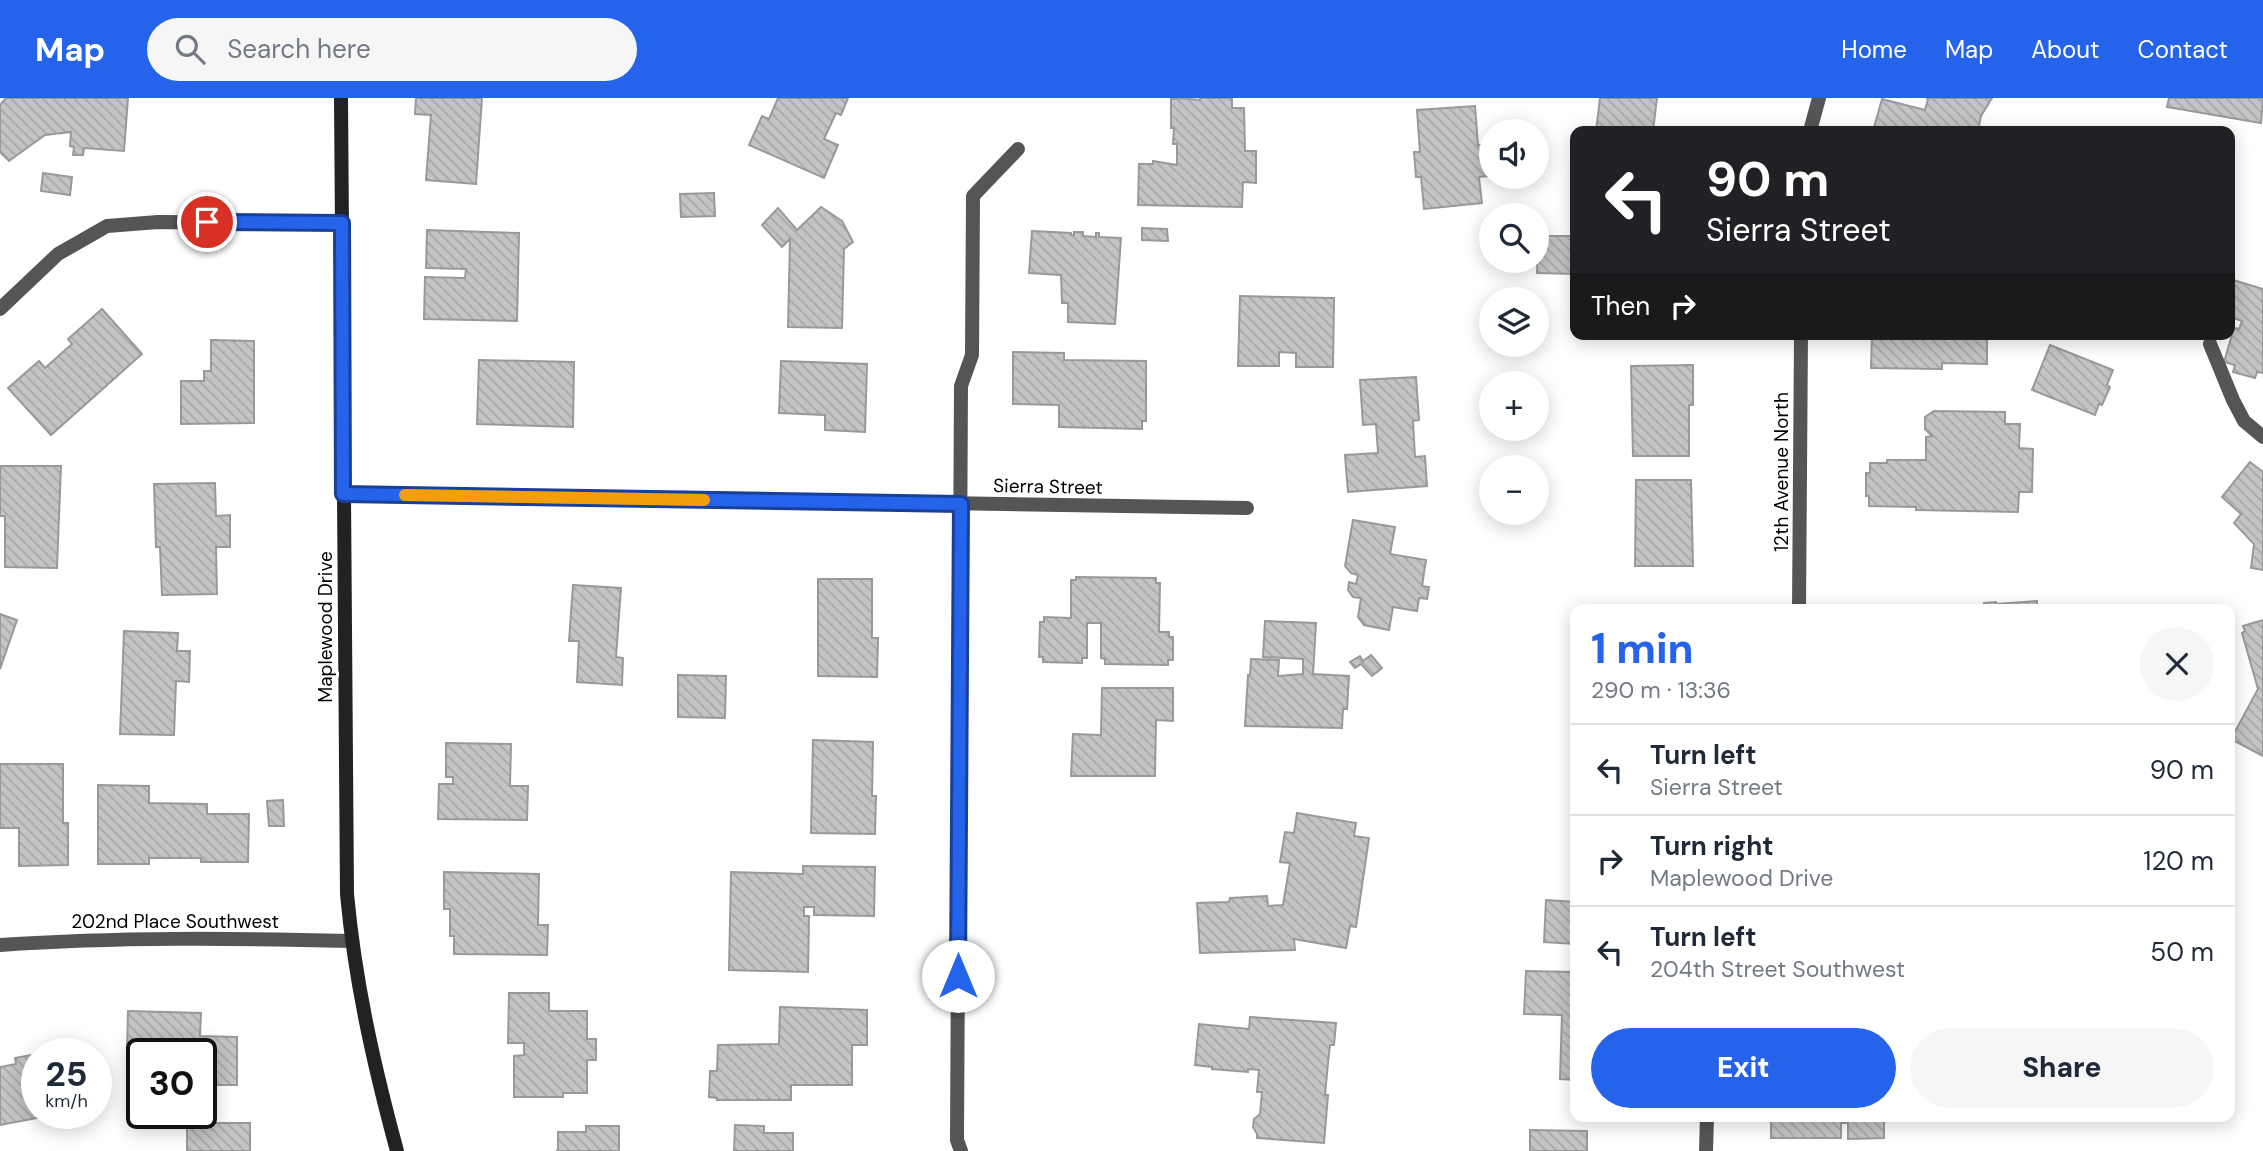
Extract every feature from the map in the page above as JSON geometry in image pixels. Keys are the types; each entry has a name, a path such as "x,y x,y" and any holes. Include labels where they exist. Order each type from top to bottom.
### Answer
{"street":[{"name":"Maplewood Drive","path":"341,98 345,848 351,940 358,990 373,1062 397,1151"},
{"path":"1811,126 1819,98"},
{"path":"961,1151 957,1140 961,386 972,355 973,196 1018,149"},
{"path":"0,309 58,254 107,226 158,222 342,223"},
{"name":"12th Avenue North","path":"1799,604 1801,340"},
{"path":"2210,344 2244,421 2263,437"},
{"name":"Sierra Street","path":"343,494 1247,508"},
{"name":"202nd Place Southwest","path":"0,945 185,938 351,940"},
{"path":"1706,1151 1707,1122"}],"building":[{"path":"6,98 128,98 124,151 84,148 83,155 73,155 74,147 70,146 71,132 45,135 9,161 0,152 0,105"},
{"path":"416,98 482,98 476,184 426,180 431,115 415,114"},
{"path":"778,98 848,98 841,115 836,113 824,139 838,145 824,178 749,145 762,116 769,119"},
{"path":"1232,98 1232,108 1244,108 1245,151 1256,151 1256,183 1243,182 1242,207 1138,205 1139,164 1153,164 1153,161 1177,165 1177,144 1173,144 1174,128 1171,128 1171,99"},
{"path":"1600,98 1657,98 1654,126 1597,126"},
{"path":"1926,98 1992,98 1981,116 1979,126 1874,126 1882,99 1925,110"},
{"path":"2169,98 2263,98 2261,123 2167,107"},
{"path":"1475,106 1482,203 1424,209 1421,177 1416,177 1414,152 1420,152 1417,110"},
{"path":"43,173 72,177 70,195 41,191"},
{"path":"714,193 715,216 681,217 680,194"},
{"path":"821,207 842,221 853,242 844,249 842,328 788,327 790,239 782,247 762,225 778,208 797,230"},
{"path":"1142,228 1167,229 1168,241 1142,240"},
{"path":"427,230 519,233 517,321 424,319 425,277 465,278 466,269 426,268"},
{"path":"1032,231 1071,235 1074,235 1074,232 1083,232 1083,236 1096,237 1096,233 1099,233 1099,237 1121,238 1115,324 1068,322 1068,303 1062,303 1061,275 1029,273"},
{"path":"1549,236 1570,236 1570,274 1537,273 1549,273"},
{"path":"2235,281 2263,289 2263,373 2257,372 2255,378 2233,372 2235,365 2224,362 2230,340 2235,340 2235,328 2239,329 2242,321 2235,318"},
{"path":"1240,296 1334,298 1333,367 1296,367 1296,353 1279,352 1279,366 1238,366"},
{"path":"102,309 142,354 51,435 8,388 39,361 45,368 72,344 68,339"},
{"path":"211,340 254,341 254,423 181,424 181,381 204,381 204,371 211,371"},
{"path":"1872,340 1987,340 1987,364 1942,363 1942,369 1871,368"},
{"path":"2050,345 2113,370 2107,385 2110,387 2095,415 2032,390"},
{"path":"1013,352 1064,353 1064,360 1146,361 1146,421 1142,421 1142,429 1059,427 1059,405 1013,404"},
{"path":"479,360 574,362 573,427 477,424"},
{"path":"781,361 867,364 865,432 825,430 825,415 779,413"},
{"path":"1693,365 1693,405 1689,405 1689,456 1633,456 1631,366"},
{"path":"1416,377 1419,420 1413,421 1415,457 1425,456 1427,486 1348,492 1345,455 1378,453 1376,424 1363,425 1360,380"},
{"path":"1934,411 2005,412 2005,424 2020,424 2019,448 2033,449 2032,492 2019,492 2018,512 1916,510 1916,507 1869,506 1866,473 1870,473 1870,463 1926,460 1926,437 1932,436 1925,429 1925,417"},
{"path":"2250,462 2263,472 2263,570 2251,568 2254,544 2234,523 2241,514 2222,497"},
{"path":"0,466 61,466 57,568 5,567 5,516 0,516"},
{"path":"1636,480 1691,480 1693,566 1635,566"},
{"path":"215,483 216,516 230,515 230,547 216,547 217,594 162,595 160,547 156,547 154,484"},
{"path":"1353,520 1395,527 1390,554 1426,560 1422,586 1429,587 1427,599 1419,598 1417,611 1393,607 1389,630 1364,625 1358,617 1361,598 1353,597 1348,590 1349,582 1356,584 1358,575 1351,573 1345,566"},
{"path":"1076,577 1156,578 1156,583 1160,583 1159,632 1169,632 1169,637 1173,637 1173,660 1168,660 1168,665 1105,664 1105,659 1101,658 1101,623 1087,623 1087,658 1082,658 1082,663 1043,662 1043,657 1039,657 1040,622 1044,622 1044,617 1071,618 1071,580 1076,580"},
{"path":"818,579 872,579 872,638 878,638 877,677 818,676"},
{"path":"573,585 621,588 616,657 623,658 622,685 577,682 579,641 569,641"},
{"path":"2037,601 2037,604 1996,604"},
{"path":"0,614 17,620 0,669"},
{"path":"2263,620 2263,756 2235,741 2235,732 2258,689 2242,633 2245,631 2243,626"},
{"path":"1265,621 1316,623 1313,674 1349,676 1347,709 1343,709 1342,728 1245,726 1251,659 1279,660 1278,676 1303,674 1303,659 1263,657"},
{"path":"124,631 178,633 177,651 190,651 189,682 176,681 174,735 120,734"},
{"path":"1371,655 1382,668 1372,676 1361,664 1355,668 1350,662 1360,656 1363,661"},
{"path":"678,675 726,676 725,718 678,717"},
{"path":"1102,688 1173,688 1173,721 1156,720 1155,776 1071,776 1073,734 1101,735"},
{"path":"813,740 873,742 872,796 876,796 875,834 811,833"},
{"path":"446,743 511,744 510,786 528,786 527,820 438,819 439,784 453,784 453,777 446,777"},
{"path":"0,764 63,764 63,823 68,823 68,865 19,866 19,828 0,828"},
{"path":"98,785 149,786 149,803 207,804 207,814 249,814 248,862 149,858 149,864 98,864"},
{"path":"283,800 284,826 269,826 267,801"},
{"path":"1297,813 1356,823 1354,836 1369,838 1356,927 1350,926 1346,948 1294,939 1295,950 1200,953 1197,903 1229,902 1230,898 1267,896 1268,906 1283,905 1290,863 1280,862 1285,832 1294,833"},
{"path":"803,866 875,867 874,916 814,915 814,907 804,907 804,916 809,916 808,972 729,970 731,872 803,874"},
{"path":"444,872 539,874 538,925 548,925 547,955 454,954 454,936 450,936 450,909 444,909"},
{"path":"1546,900 1570,902 1570,944 1544,942"},
{"path":"1526,971 1570,972 1570,1080 1560,1079 1562,1015 1524,1014"},
{"path":"509,993 549,993 549,1011 587,1011 587,1039 596,1039 596,1060 587,1060 587,1093 563,1093 563,1097 514,1097 514,1056 524,1055 524,1043 508,1043"},
{"path":"780,1007 867,1010 867,1045 852,1045 852,1085 791,1085 791,1100 717,1100 709,1097 710,1071 717,1071 718,1045 779,1044"},
{"path":"128,1011 201,1013 200,1036 237,1037 237,1085 217,1085 217,1038 127,1038"},
{"path":"1250,1017 1336,1023 1334,1045 1330,1045 1328,1063 1324,1143 1257,1138 1253,1127 1254,1119 1260,1114 1262,1092 1257,1092 1259,1070 1248,1069 1248,1072 1195,1065 1199,1024 1249,1029"},
{"path":"21,1057 21,1121 0,1125 0,1067 16,1064 15,1058"},
{"path":"1771,1122 1884,1122 1884,1138 1848,1139 1848,1123 1841,1123 1841,1138 1771,1138"},
{"path":"217,1123 250,1123 250,1151 187,1151 187,1129 217,1129"},
{"path":"735,1125 764,1126 764,1133 793,1133 793,1151 734,1151"},
{"path":"586,1126 619,1126 619,1151 556,1151 558,1132 586,1132"},
{"path":"1530,1130 1587,1131 1587,1151 1530,1151"}],"slow traffic":[{"path":"405,495 704,500"}],"route":[{"path":"207,222 342,223 343,494 961,504 958,976"}]}
